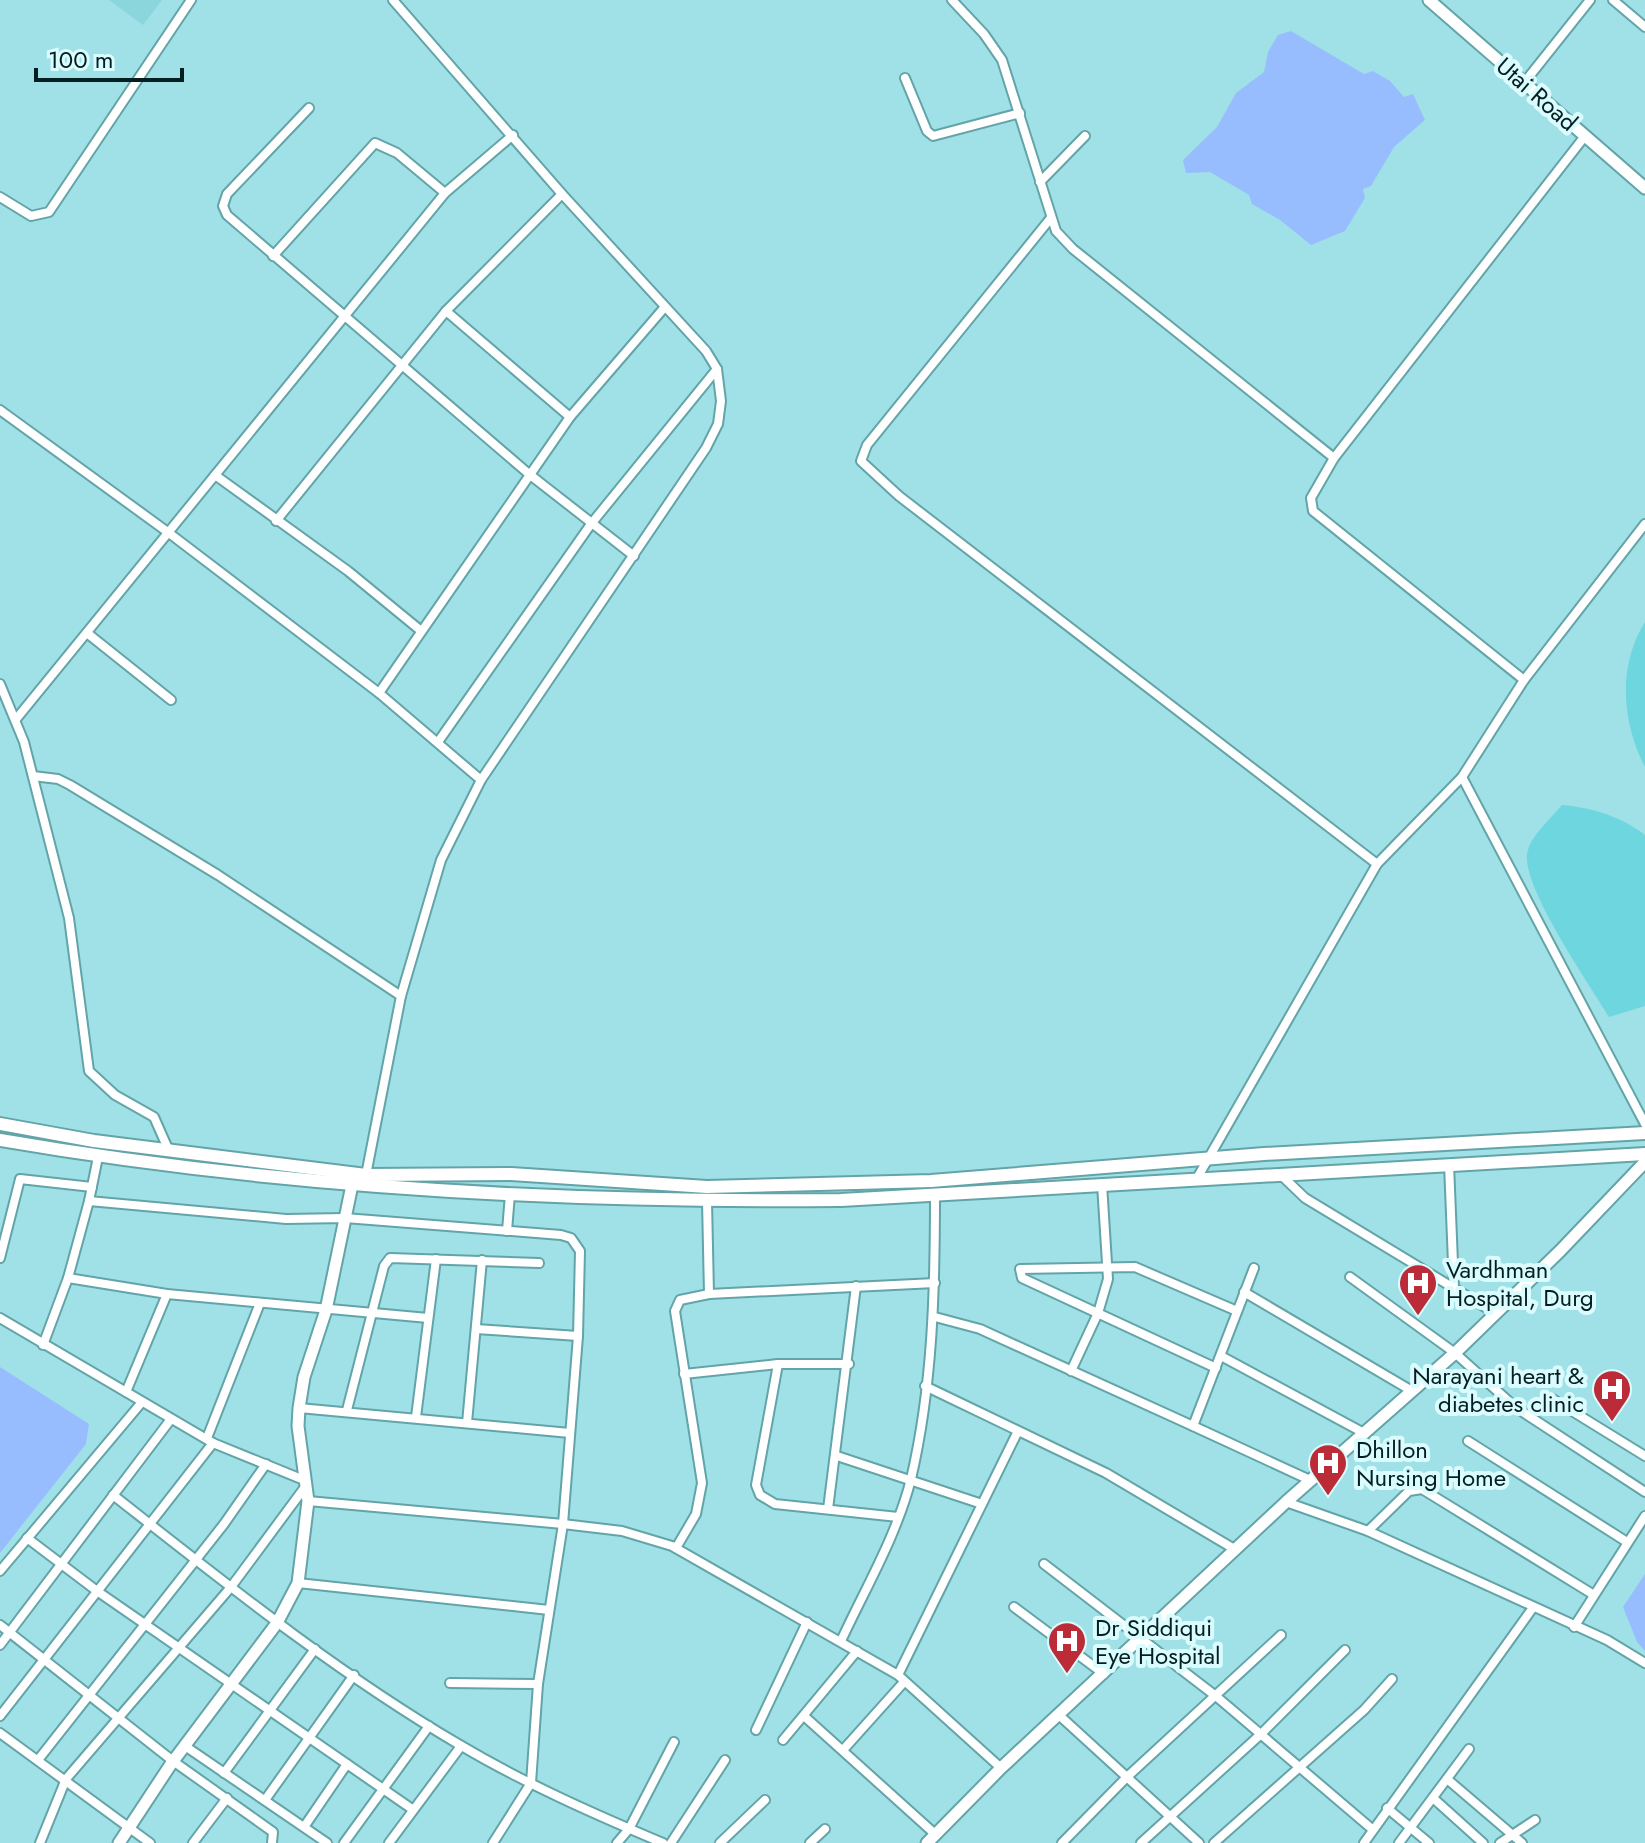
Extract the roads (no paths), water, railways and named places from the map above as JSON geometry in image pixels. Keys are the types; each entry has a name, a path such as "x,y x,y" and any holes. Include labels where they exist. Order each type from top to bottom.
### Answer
{"main road":[{"path":"0,1124 169,1151 366,1175 511,1174 721,1187 931,1181 1206,1159 1645,1133"},
{"path":"0,1140 98,1157 352,1185 707,1201 841,1200 1645,1154"}],"street":[{"path":"0,211 3,199 31,216 38,217 49,212 191,0"},
{"path":"119,1843 173,1761 277,1623 298,1583 308,1501 299,1408 304,1377 326,1310 352,1185 366,1175 401,996 441,860 481,780 687,480 718,424 721,401 717,369 706,351 562,194 393,0"},
{"path":"952,0 984,34 1002,60 1050,219 1073,249 1334,458"},
{"name":"Utai Road","path":"1429,0 1645,188"},
{"path":"1524,83 1590,0"},
{"path":"1613,0 1645,27"},
{"path":"905,78 927,131 933,136 1020,113"},
{"path":"309,108 224,199 227,215 529,474 634,556"},
{"path":"17,718 445,193 513,135"},
{"path":"1040,182 1085,136"},
{"path":"1524,680 1313,511 1311,498 1334,458 1585,136"},
{"path":"273,256 375,143 397,153 445,193"},
{"path":"276,521 446,311 562,194"},
{"path":"1050,219 867,445 861,461 899,496 1377,864"},
{"path":"379,693 570,417 664,308"},
{"path":"446,311 570,417"},
{"path":"438,742 591,524 717,369"},
{"path":"0,410 169,533 379,693 481,780"},
{"path":"215,475 348,571 420,630"},
{"path":"1195,1181 1377,864 1462,777 1524,680 1645,524"},
{"path":"87,633 171,700"},
{"path":"0,684 17,718 69,918 89,1071 115,1095 154,1117 169,1151"},
{"path":"33,776 58,779 83,793 218,875 401,996"},
{"path":"1462,777 1645,1124"},
{"path":"43,1345 68,1278 98,1157"},
{"path":"804,1716 843,1750 931,1838 1001,1768 1286,1502 1455,1353 1560,1251 1645,1162"},
{"path":"1449,1164 1454,1288"},
{"path":"1280,1173 1305,1198 1495,1313"},
{"path":"0,1258 20,1179 92,1187"},
{"path":"1071,1371 1098,1313 1108,1279 1102,1184"},
{"path":"507,1227 510,1194"},
{"path":"841,1641 898,1517 911,1478 935,1317 935,1194"},
{"path":"89,1201 286,1219 345,1218 507,1227 561,1235 577,1244 580,1251 578,1336 563,1524 538,1684 531,1783 493,1843"},
{"path":"707,1201 709,1294"},
{"path":"347,1410 384,1266 390,1258 539,1263"},
{"path":"416,1417 436,1259"},
{"path":"467,1423 482,1260"},
{"path":"1216,1368 1022,1278 1019,1273 1023,1267 1135,1267 1237,1311"},
{"path":"1193,1426 1254,1268"},
{"path":"1350,1277 1455,1353 1515,1407 1645,1492"},
{"path":"68,1278 167,1294 428,1318"},
{"path":"674,1547 696,1514 702,1483 676,1305 685,1297 709,1294 935,1283"},
{"path":"828,1509 849,1364 856,1286"},
{"path":"1244,1292 1412,1391"},
{"path":"126,1392 167,1294"},
{"path":"0,1716 150,1523 210,1440 260,1303"},
{"path":"935,1317 980,1329 1312,1481"},
{"path":"0,1318 171,1419 304,1484"},
{"path":"476,1329 578,1336"},
{"path":"1221,1356 1364,1433"},
{"path":"684,1374 778,1364 849,1364"},
{"path":"778,1364 758,1491 775,1504 898,1517"},
{"path":"925,1386 1106,1473 1236,1550"},
{"path":"1551,1398 1645,1456"},
{"path":"0,1571 142,1402"},
{"path":"299,1408 347,1410 570,1433"},
{"path":"0,1645 171,1419"},
{"path":"843,1750 901,1678 1018,1431"},
{"path":"1468,1441 1627,1542"},
{"path":"837,1456 982,1504"},
{"path":"38,1760 266,1464"},
{"path":"40,1843 66,1779 231,1587 304,1484"},
{"path":"1368,1531 1409,1491 1422,1489 1594,1595"},
{"path":"113,1495 277,1623 429,1726 531,1783 663,1843"},
{"path":"308,1501 622,1531 674,1547 901,1678 1001,1768"},
{"path":"1286,1502 1368,1531 1532,1609 1607,1640 1645,1663"},
{"path":"1574,1627 1645,1516"},
{"path":"27,1538 142,1623 412,1809"},
{"path":"1044,1564 1217,1697 1309,1779 1372,1829"},
{"path":"298,1583 549,1610"},
{"path":"1014,1607 1104,1674"},
{"path":"1364,1843 1387,1808 1446,1733 1532,1609"},
{"path":"756,1730 807,1622"},
{"path":"0,1625 173,1761 273,1832 272,1843"},
{"path":"1062,1843 1127,1777 1281,1635"},
{"path":"224,1773 315,1649"},
{"path":"1141,1843 1261,1734 1345,1650"},
{"path":"783,1740 857,1651"},
{"path":"265,1800 354,1675"},
{"path":"1214,1843 1364,1710 1392,1679"},
{"path":"450,1683 538,1684"},
{"path":"1060,1716 1199,1843"},
{"path":"344,1843 429,1726"},
{"path":"0,1733 150,1843"},
{"path":"617,1843 629,1829 674,1742"},
{"path":"185,1746 327,1843"},
{"path":"389,1843 461,1746"},
{"path":"1399,1843 1469,1749"},
{"path":"671,1843 725,1760"},
{"path":"304,1827 347,1764"},
{"path":"1447,1779 1522,1843"},
{"path":"193,1843 227,1798"},
{"path":"1433,1798 1483,1843"},
{"path":"720,1843 765,1800"},
{"path":"1387,1808 1429,1843"},
{"path":"1500,1843 1535,1820"},
{"path":"810,1843 825,1829"}],"place":[{"name":"Vardhman Hospital, Durg","path":"1418,1317"},
{"name":"Narayani heart & diabetes clinic","path":"1612,1423"},
{"name":"Dhillon Nursing Home","path":"1328,1497"},
{"name":"Dr Siddiqui Eye Hospital","path":"1067,1675"}]}
